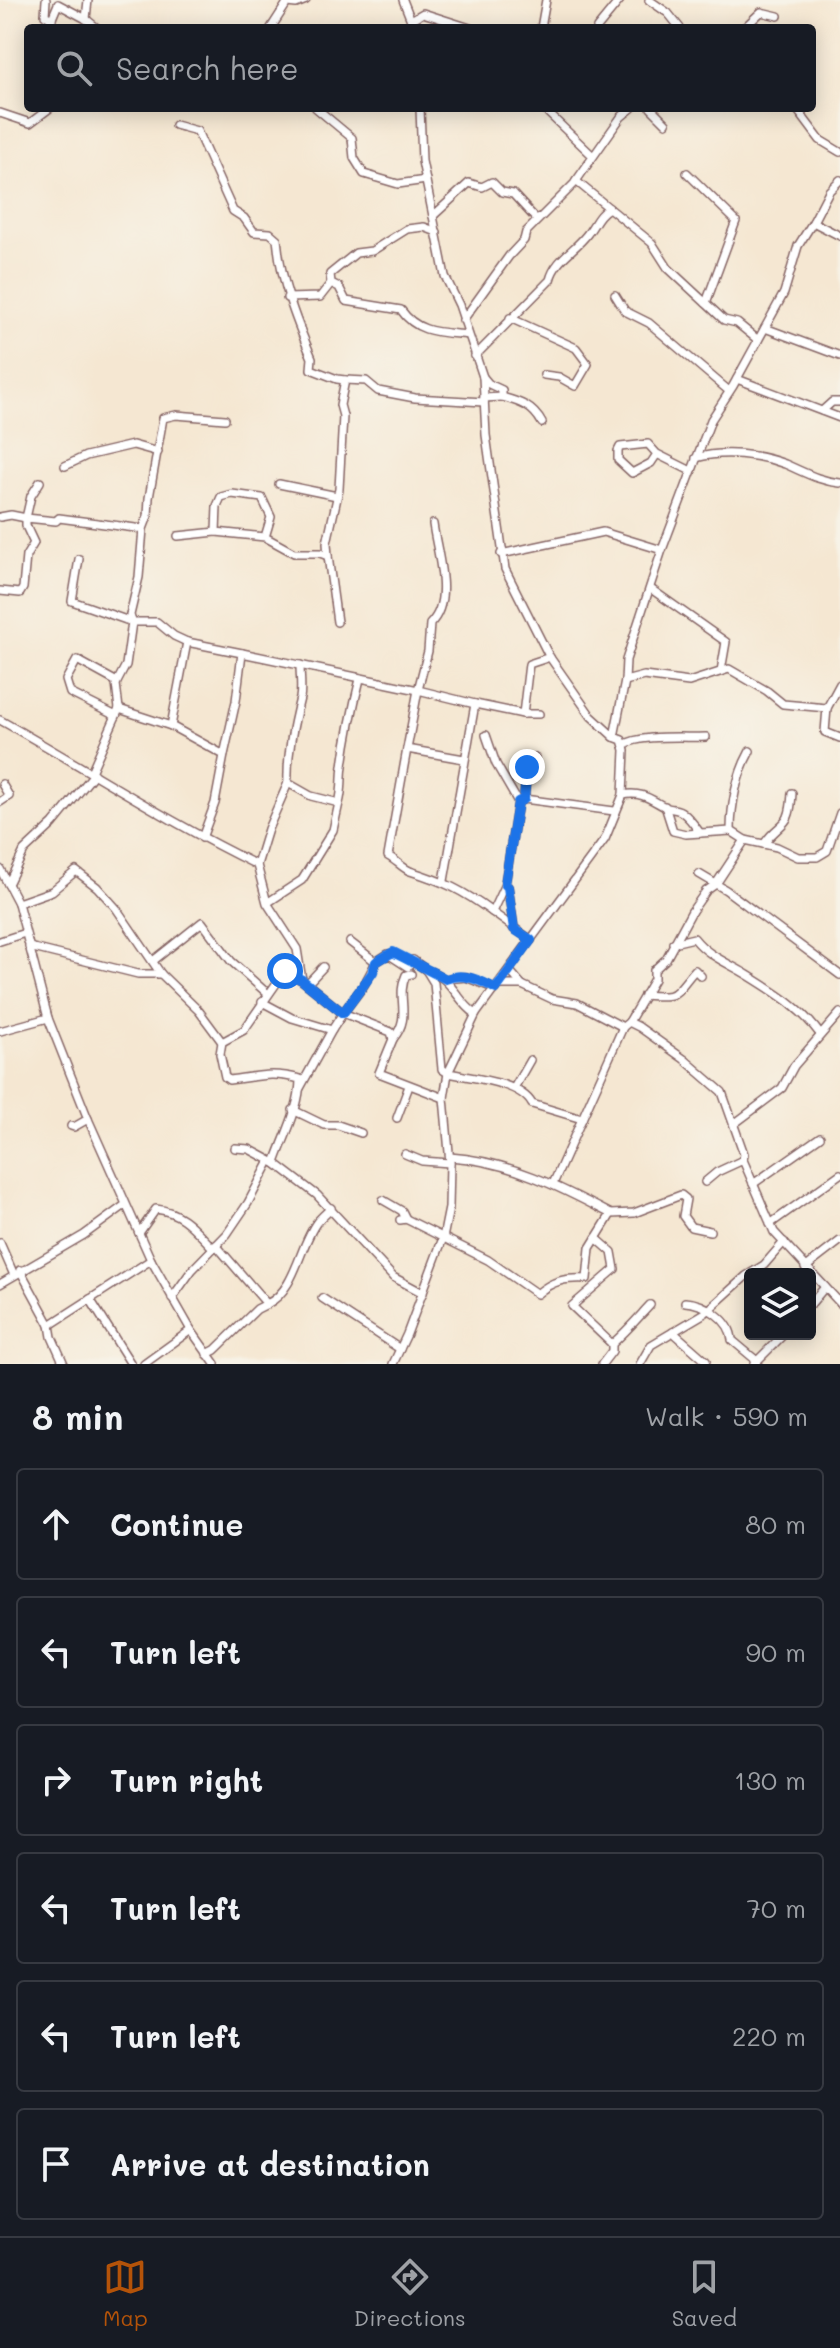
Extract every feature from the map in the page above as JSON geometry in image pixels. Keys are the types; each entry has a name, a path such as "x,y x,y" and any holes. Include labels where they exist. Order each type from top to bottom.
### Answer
{"street":[{"path":"46,0 45,15 52,19"},
{"path":"86,19 88,0"},
{"path":"274,24 288,2 296,4 306,0"},
{"path":"403,0 413,24 423,13 457,24"},
{"path":"542,24 546,0"},
{"path":"600,24 620,0"},
{"path":"649,0 668,13 677,24"},
{"path":"50,24 58,4 92,24"},
{"path":"748,24 761,12 778,16"},
{"path":"0,113 30,123 39,112"},
{"path":"321,112 352,138 354,158 364,174 398,184 426,180"},
{"path":"393,1364 443,1238 449,1208 450,1160 444,1098 448,1073 476,1014 598,853 623,795 622,740 614,737 591,716 550,657 505,569 483,377 445,276 422,161 420,112"},
{"path":"547,112 592,155"},
{"path":"463,320 524,240 526,232 576,181 592,155 627,112"},
{"path":"655,112 666,123"},
{"path":"799,112 820,140 840,152"},
{"path":"175,125 197,131 233,211 244,218 254,232 270,233 277,239 279,267 287,298 312,358 311,369 345,380 366,381 378,391 415,398 484,400 502,397 536,412 542,423"},
{"path":"687,173 736,221 706,303"},
{"path":"614,737 626,660 662,550 711,420 784,293 798,246 829,191 840,180"},
{"path":"576,181 652,243 668,268 724,320 737,323 758,340"},
{"path":"433,216 469,183 482,187 492,182 502,192 513,194 537,220"},
{"path":"475,356 550,280 553,269 588,234 599,214 609,208"},
{"path":"813,222 840,236"},
{"path":"287,298 320,297 331,283 330,274 356,253 372,251 407,229 424,227 437,232"},
{"path":"331,283 339,287 346,301 401,310 411,324 426,331 468,335"},
{"path":"615,295 625,311 649,323 729,391"},
{"path":"510,318 576,348 588,364 575,386 559,377 544,375"},
{"path":"765,328 840,356"},
{"path":"483,377 502,390 502,397"},
{"path":"737,379 840,418"},
{"path":"337,622 327,543 337,496 343,416 340,405 345,380"},
{"path":"822,411 832,402 840,402"},
{"path":"8,884 24,851 53,824 92,773 117,712 117,682 126,665 132,622 130,615 139,577 143,529 148,516 150,487 163,418 176,415 225,419"},
{"path":"657,454 651,463 632,473 618,460 620,447 648,444 657,454 691,471"},
{"path":"65,466 86,456 133,445 158,452"},
{"path":"696,458 716,452 772,459 821,480 840,483"},
{"path":"0,591 20,593 23,588 26,556 34,543 26,526 26,518 31,496 40,482"},
{"path":"279,484 337,496"},
{"path":"216,532 217,506 221,497 232,494 262,498 271,517 265,537"},
{"path":"0,517 74,519 95,525 143,529"},
{"path":"433,524 444,596 436,619 430,624 428,651 388,856 407,870 444,881 470,895 531,940"},
{"path":"178,536 216,532 265,537 294,553 328,556"},
{"path":"501,554 603,532 662,550"},
{"path":"79,559 72,601 132,622 157,622 187,642 523,714 539,714"},
{"path":"651,589 726,642 721,671"},
{"path":"171,726 187,642"},
{"path":"202,838 215,803 236,701 242,653"},
{"path":"523,714 529,664 550,657"},
{"path":"117,682 77,660 66,680 70,693 117,712 171,726 224,755"},
{"path":"300,665 300,697 295,710 287,767 288,783 268,829 257,865 267,903 293,939 305,982"},
{"path":"625,681 644,676 689,682 729,669 783,704 827,708"},
{"path":"267,903 302,880 333,830 343,792 342,771 360,679"},
{"path":"840,684 827,708 825,732 840,738"},
{"path":"444,881 475,704"},
{"path":"0,720 202,838 257,865"},
{"path":"486,735 496,764 521,800 614,811"},
{"path":"624,745 642,739 672,741 706,737"},
{"path":"407,749 464,759"},
{"path":"731,831 733,802 742,765 750,751"},
{"path":"492,912 505,884 527,767 525,755"},
{"path":"527,767 535,758"},
{"path":"288,783 311,796 339,803"},
{"path":"0,802 9,796 2,784"},
{"path":"623,795 633,792 682,812 700,833"},
{"path":"764,844 770,835 784,826 791,811 792,793"},
{"path":"665,806 673,836 731,831 745,840 777,847 798,857 817,857 827,851 840,813"},
{"path":"553,1184 626,1025 654,979 654,970 666,959 706,891 716,884 745,840"},
{"path":"0,869 18,903 48,1018 125,1205 172,1298 215,1364"},
{"path":"18,903 52,891 76,871 97,887 116,908 161,974 199,1011 222,1042 220,1054 225,1077 229,1080 252,1075 287,1075 300,1079 300,1089"},
{"path":"699,874 840,975"},
{"path":"505,884 514,929"},
{"path":"153,961 202,922 231,961 268,994"},
{"path":"0,941 25,933"},
{"path":"673,944 694,938 717,959 745,973 805,1014 820,1034"},
{"path":"350,942 376,962"},
{"path":"29,947 138,974 161,974"},
{"path":"172,1298 248,1203 285,1142 300,1089 332,1030 373,972 376,962 388,954 408,967 413,960 446,979 476,1014"},
{"path":"222,1042 244,1030 298,955"},
{"path":"305,982 323,967"},
{"path":"426,970 434,983 442,1069 514,1088 527,1095 532,1104 582,1119"},
{"path":"509,970 522,985 552,999 577,1003 626,1025 639,1027 684,1059 722,1092 743,1160 770,1224 805,1268 840,1241"},
{"path":"644,995 670,997 679,992 695,970 701,976"},
{"path":"285,971 305,982 343,1013 391,1032 393,1039"},
{"path":"411,974 406,975 402,986 404,1015 401,1027 379,1073 444,1098"},
{"path":"446,979 459,975 497,987 522,985"},
{"path":"262,1002 292,1018 332,1030"},
{"path":"734,1124 782,1088 794,1066 840,1013"},
{"path":"0,1031 48,1018"},
{"path":"514,1088 530,1060"},
{"path":"397,1118 409,1086"},
{"path":"293,1110 324,1125 338,1125 361,1133"},
{"path":"71,1126 88,1119"},
{"path":"753,1184 820,1137"},
{"path":"235,1148 249,1149 272,1162 331,1208 393,1277 423,1293"},
{"path":"405,1154 422,1161 490,1162 553,1184 611,1214 634,1213 681,1195 686,1199 683,1216 691,1227 710,1231"},
{"path":"705,1182 717,1172 743,1160"},
{"path":"770,1224 840,1174"},
{"path":"383,1200 394,1204 403,1220 488,1260 537,1294 547,1285 564,1278 587,1279 590,1248 611,1214"},
{"path":"0,1284 84,1235 125,1205"},
{"path":"207,1354 257,1309 272,1302 288,1282 316,1223 331,1208"},
{"path":"139,1233 156,1209 180,1215 267,1304"},
{"path":"596,1238 612,1252 615,1269 572,1306 612,1344 612,1351 602,1364"},
{"path":"640,1364 651,1345 710,1308 746,1276 764,1265 784,1242"},
{"path":"0,1243 50,1325 64,1364"},
{"path":"50,1325 151,1260"},
{"path":"816,1278 840,1303"},
{"path":"816,1298 825,1287"},
{"path":"322,1298 400,1349"},
{"path":"90,1299 131,1364"},
{"path":"689,1300 710,1308 732,1333 732,1340 756,1362 778,1340"},
{"path":"612,1344 627,1333 650,1305"},
{"path":"144,1364 191,1330"},
{"path":"673,1332 706,1361"}],"route":[{"path":"285,971 302,980 343,1013 373,972 376,962 393,952 446,979 459,975 496,989 531,940 514,929 514,916 505,884 518,802 524,799 527,767"}]}
